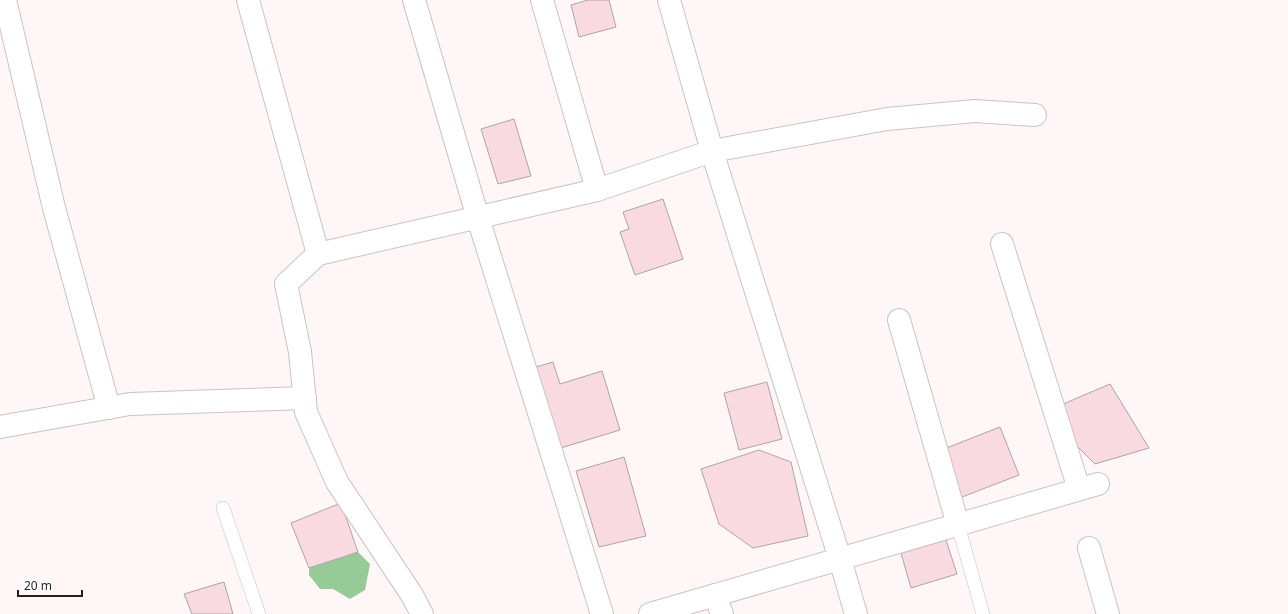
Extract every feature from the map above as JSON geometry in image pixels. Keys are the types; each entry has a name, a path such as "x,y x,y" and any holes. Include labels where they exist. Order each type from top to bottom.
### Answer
{"street":[{"path":"5,0 54,208 109,408"},
{"path":"248,0 318,254"},
{"path":"414,0 478,218 602,614"},
{"path":"542,0 597,190"},
{"path":"669,0 712,151 856,614"},
{"path":"422,614 412,595 337,482 306,412 300,352 286,284 318,254 597,190 712,151 887,119 975,111 1035,114"},
{"path":"650,614 718,604 840,559 1089,487 1002,244"},
{"path":"899,320 958,525"},
{"path":"0,427 130,404 305,398"},
{"path":"1089,548 1108,614"}],"lane":[{"path":"223,508 259,614"},
{"path":"958,525 983,614"}],"shaded area":[{"path":"358,552 370,564 365,590 350,599 333,589 320,589 309,575 309,568"}],"building":[{"path":"588,0 609,0 616,27 579,37 571,5"},
{"path":"514,119 531,176 498,184 481,129"},
{"path":"663,199 683,259 635,275 620,232 629,229 623,212"},
{"path":"553,362 560,384 602,371 620,430 554,450 529,369"},
{"path":"767,382 782,439 739,450 724,393"},
{"path":"1110,384 1149,448 1095,464 1068,437 1061,405"},
{"path":"1000,427 1019,475 962,497 944,449"},
{"path":"759,450 791,462 808,536 753,548 719,524 701,469"},
{"path":"624,457 646,536 599,547 576,471"},
{"path":"341,503 358,552 309,568 291,523"},
{"path":"946,540 957,574 911,588 901,553"},
{"path":"224,582 233,614 192,614 184,594"}]}
